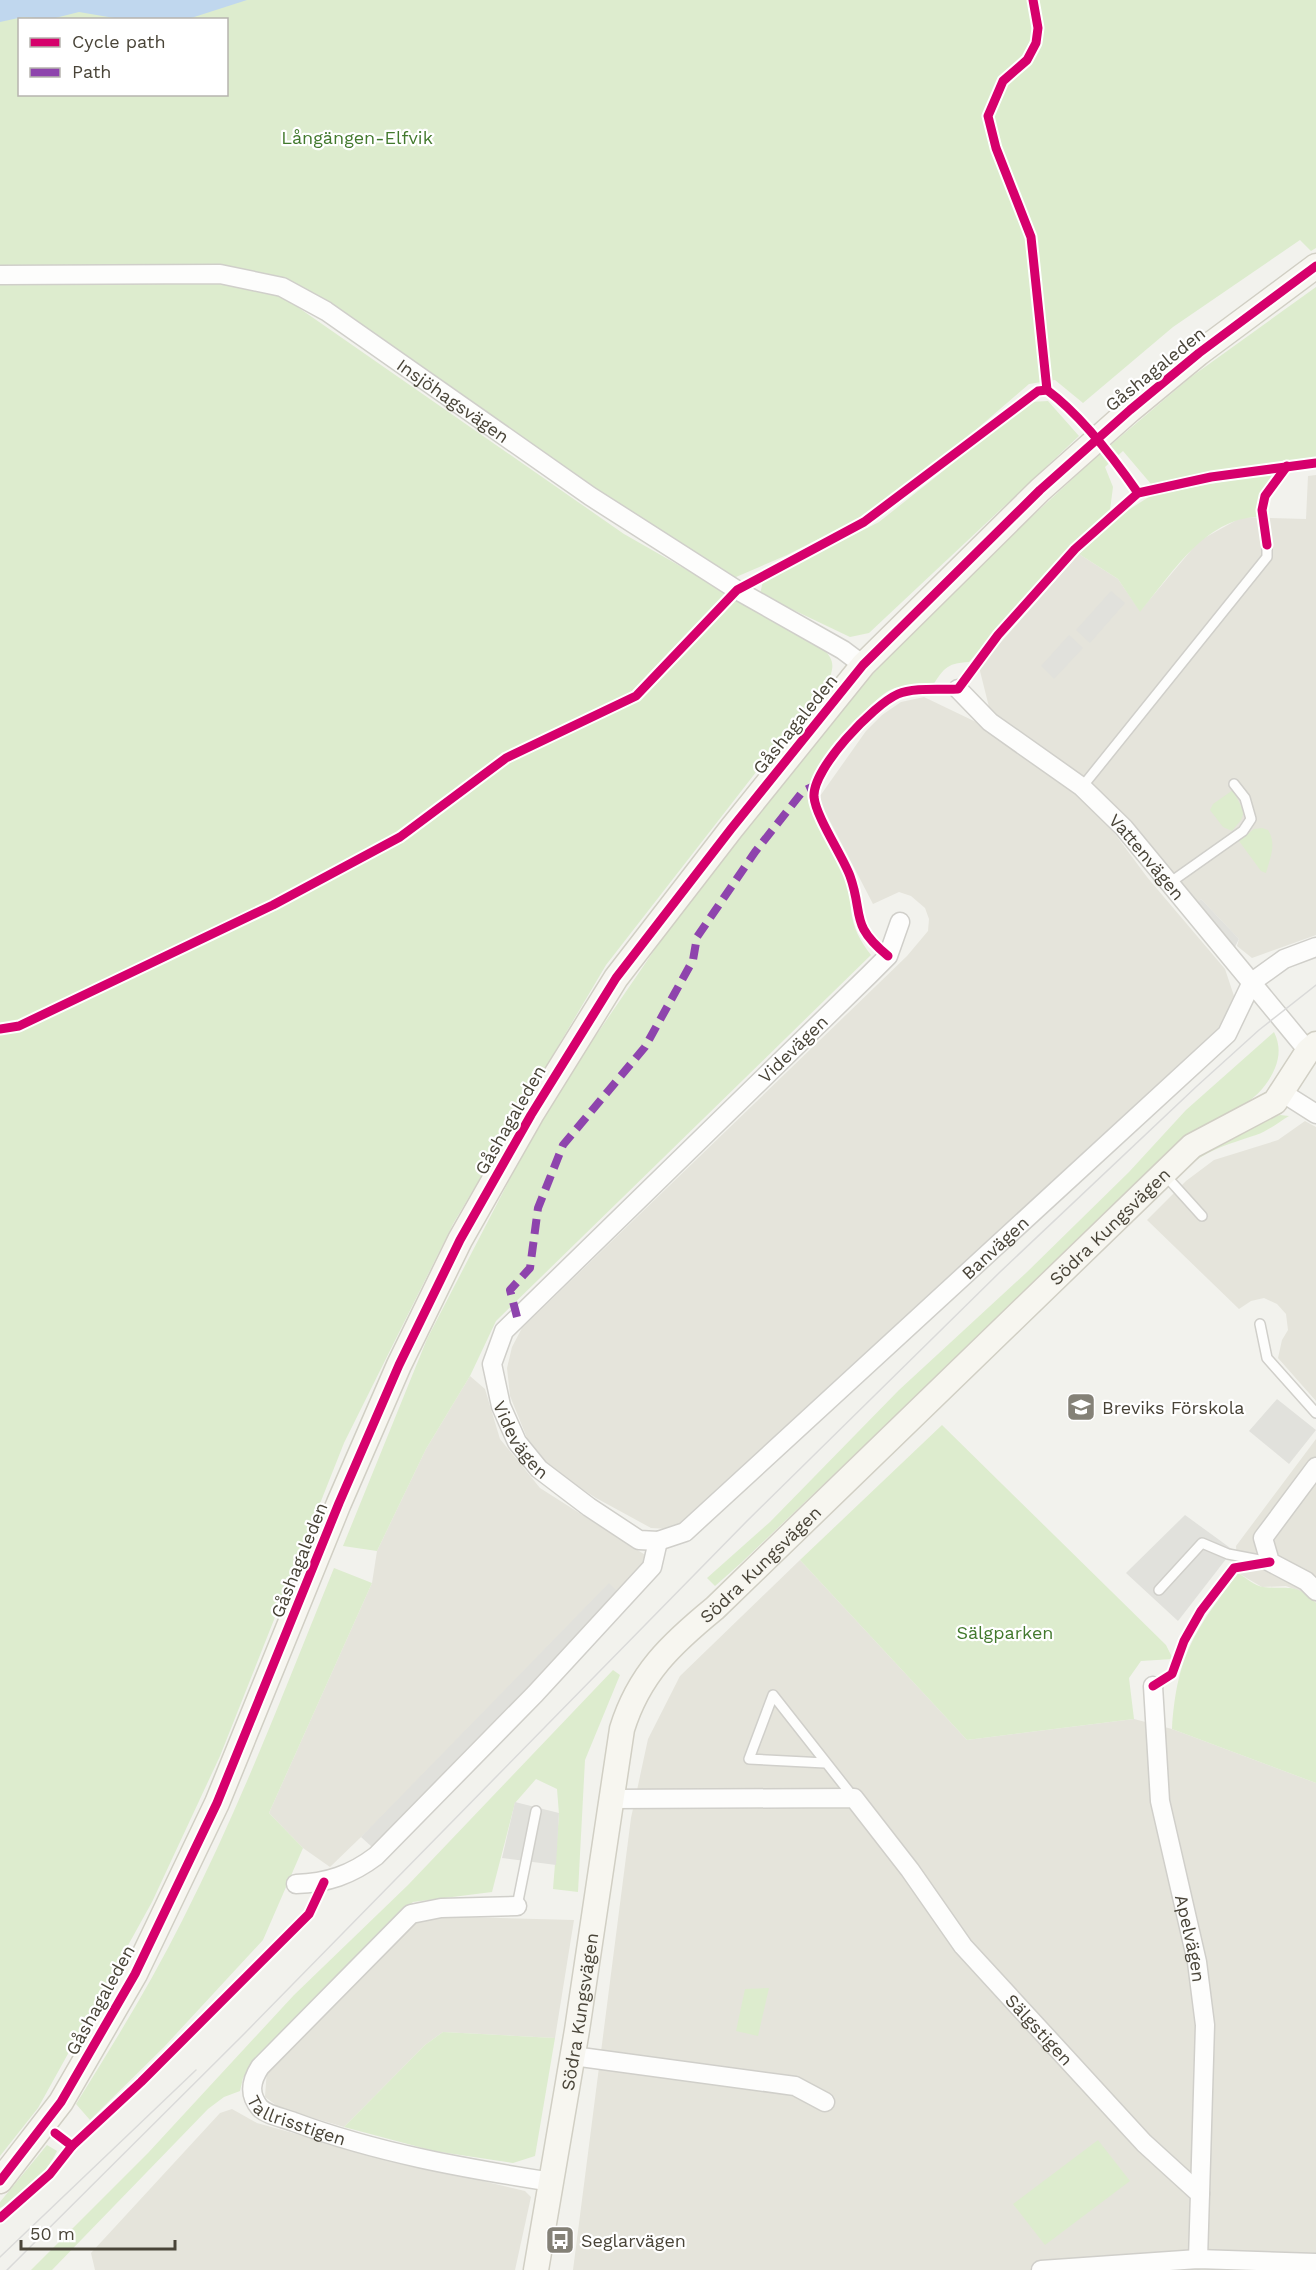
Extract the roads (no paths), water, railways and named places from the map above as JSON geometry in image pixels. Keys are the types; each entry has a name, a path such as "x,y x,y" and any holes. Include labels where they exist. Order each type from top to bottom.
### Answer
{"main road":[{"name":"Gåshagaleden","path":"0,2181 61,2102 135,1974 217,1803 339,1503 399,1365 460,1240 531,1115 616,978 724,837 863,665 1040,490 1130,410 1209,346 1316,266"},
{"name":"Södra Kungsvägen","path":"536,2270 573,2056 609,1799 622,1729 630,1702 644,1678 664,1653 715,1608 1192,1146 1266,1109 1283,1093 1312,1048"}],"street":[{"name":"Insjöhagsvägen","path":"0,275 220,274 282,287 327,311 590,496 737,590 818,635 863,665"},
{"name":"Vattenvägen","path":"958,690 990,722 1082,787 1124,828 1168,884 1312,1048"},
{"name":"Videvägen","path":"658,1541 639,1540 589,1507 539,1469 517,1442 501,1406 492,1364 504,1331 888,956 900,922"},
{"name":"Banvägen","path":"658,1541 686,1532 1227,1034 1252,982 1284,959 1316,946"},
{"path":"1283,1093 1316,1114"},
{"path":"1316,1467 1263,1538 1270,1562 1306,1581 1316,1591"},
{"path":"296,1884 340,1877 358,1870 376,1856 535,1694 652,1567 658,1541"},
{"name":"Apelvägen","path":"1153,1686 1160,1801 1197,1962 1205,2025 1200,2194"},
{"path":"609,1799 854,1798"},
{"name":"Sälgstigen","path":"854,1798 910,1870 963,1946 1144,2143 1200,2194"},
{"name":"Tallrisstigen","path":"518,1906 441,1908 411,1914 260,2067 251,2081 252,2095 261,2110 332,2136 443,2165 552,2182"},
{"path":"573,2056 795,2085 825,2102"},
{"path":"1198,2259 1200,2194"},
{"path":"1041,2270 1198,2259 1316,2263"}],"lane":[{"path":"1082,787 1267,557 1267,544"},
{"path":"1168,884 1243,831 1251,819 1245,798 1234,784"},
{"path":"1164,1173 1202,1216"},
{"path":"1260,1324 1267,1358 1316,1413"},
{"path":"1159,1590 1202,1543 1228,1554 1270,1562"},
{"name":"Sälgstigen","path":"825,1762 749,1759 773,1695 854,1798"},
{"path":"518,1906 537,1811"}],"water":[{"path":"0,0 247,0 191,18 114,18 79,12 55,18 23,17 0,22"}],"tram line":[{"path":"7,2270 244,2034 747,1521 1000,1272 1197,1086 1259,1030 1316,985"},
{"path":"0,2257 196,2070"}],"place":[{"name":"Breviks Förskola","path":"1081,1407"},
{"name":"Seglarvägen","path":"560,2240"}],"park label":[{"name":"Långängen-Elfvik","path":"357,137"},
{"name":"Sälgparken","path":"1005,1632"}]}
